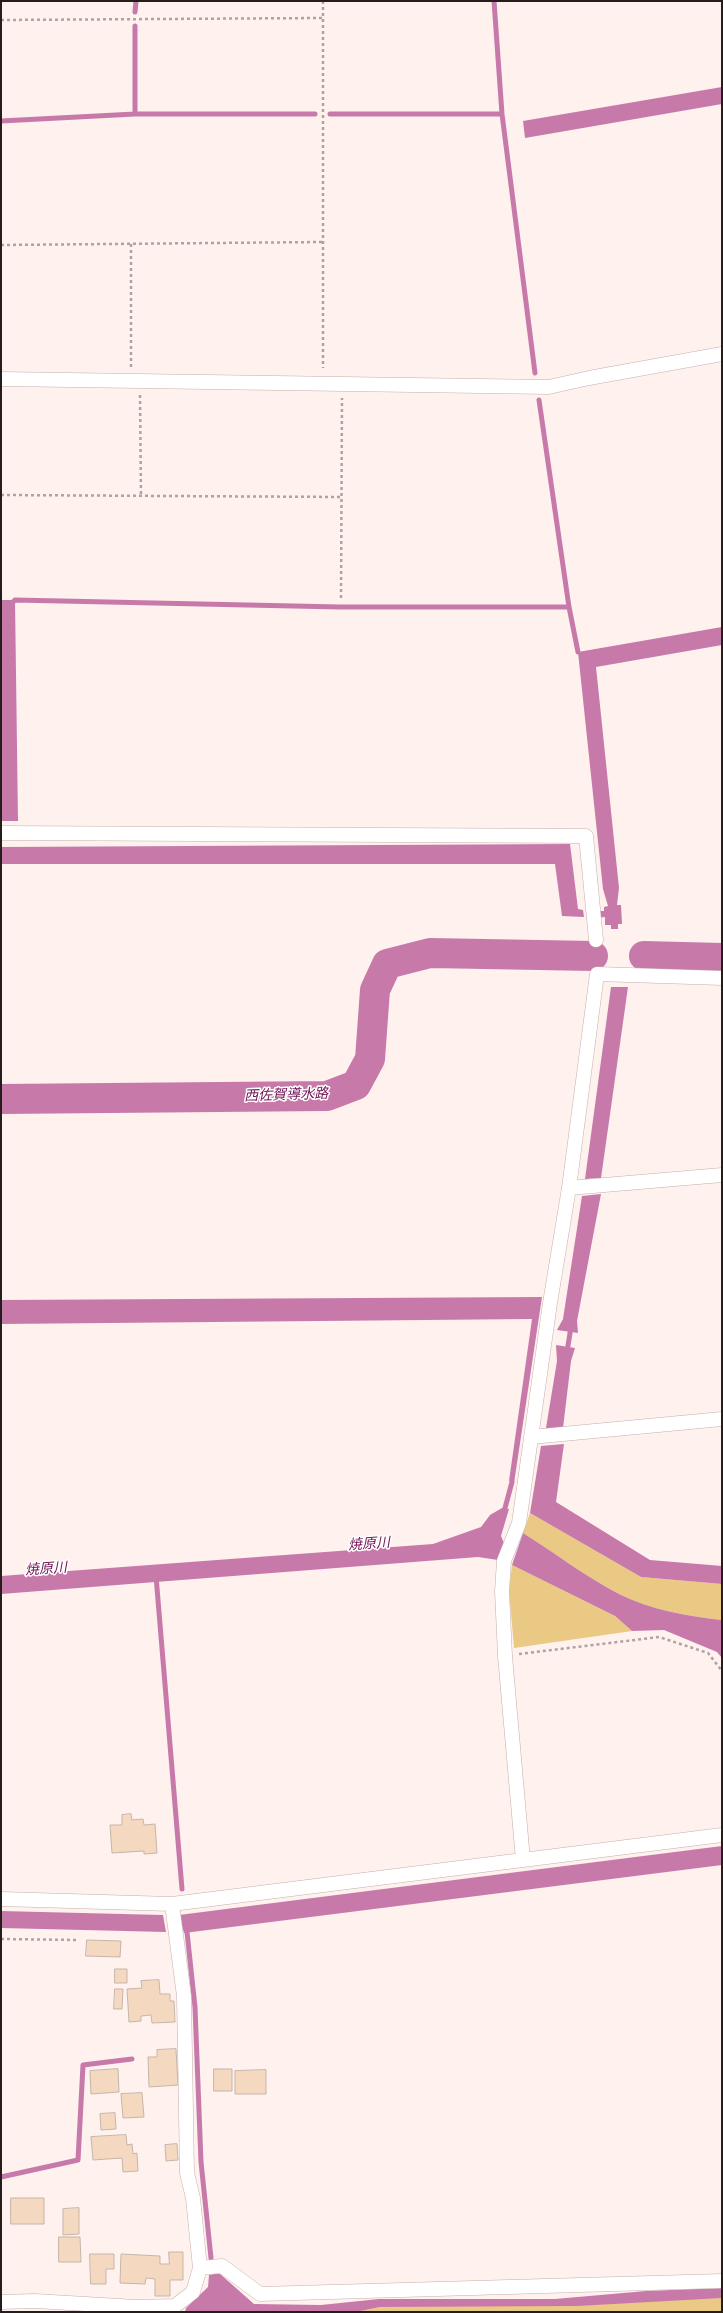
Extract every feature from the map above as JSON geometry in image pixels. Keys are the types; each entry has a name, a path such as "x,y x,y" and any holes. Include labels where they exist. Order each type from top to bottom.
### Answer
{"street":[{"path":"1,379 550,387 589,378 722,354"},
{"path":"1,833 586,836 596,940"},
{"path":"523,1860 505,1656 502,1591 504,1561 519,1523 569,1188 597,974 722,978"},
{"path":"569,1188 722,1175"},
{"path":"531,1437 722,1419"},
{"path":"1,1899 172,1904 722,1835"},
{"path":"1,2302 35,2301 136,2307 174,2306 193,2292 200,2268 193,2198 188,2173 184,1996 172,1904"},
{"path":"200,2268 222,2266 260,2294 722,2280"}],"path":[{"path":"322,1 322,384"},
{"path":"1,20 322,18"},
{"path":"1,245 322,242"},
{"path":"341,598 342,384"},
{"path":"1,495 341,497"},
{"path":"505,1656 659,1637 708,1653 722,1671"},
{"path":"1,1939 78,1940"}],"shaded area":[{"path":"722,87 722,104 525,138 523,121"},
{"path":"1,600 15,600 18,821 2,821"},
{"path":"722,627 722,645 596,667 619,888 617,905 621,905 622,924 618,924 618,929 611,929 611,925 605,925 605,917 598,918 598,911 604,911 604,907 608,906 603,889 578,652"},
{"path":"570,844 578,909 583,910 584,917 562,916 555,864 1,864 1,847"},
{"path":"611,987 628,987 601,1178 585,1179"},
{"path":"601,1194 577,1321 578,1333 557,1330 563,1319 582,1196"},
{"path":"542,1297 514,1483 509,1481 532,1319 1,1324 1,1300"},
{"path":"556,1345 575,1348 571,1361 563,1428 546,1428 557,1361"},
{"path":"564,1444 556,1502 650,1560 722,1566 722,1584 641,1577 530,1513 541,1446"},
{"path":"502,1508 509,1509 501,1536 504,1543 498,1560 478,1557 1,1594 1,1576 433,1544 481,1527 490,1515"},
{"path":"530,1513 641,1577 722,1584 722,1620 682,1614 656,1608 631,1600 619,1594 583,1573 523,1533"},
{"path":"523,1533 595,1580 631,1600 669,1612 722,1620 722,1658 717,1652 664,1630 632,1631 615,1616 512,1565"},
{"path":"512,1565 615,1616 632,1631 514,1648 509,1590"},
{"path":"722,1846 722,1865 184,1933 179,1915"},
{"path":"1,1911 163,1915 166,1932 1,1928"},
{"path":"219,2273 254,2304 321,2305 379,2299 555,2299 646,2291 722,2288 722,2298 577,2306 380,2307 356,2312 185,2312 186,2308 208,2287 209,2275"},
{"path":"722,2298 722,2312 356,2312 380,2307"}],"building":[{"path":"131,1814 132,1820 143,1819 144,1825 155,1824 157,1853 144,1854 144,1851 112,1853 110,1825 122,1825 122,1815"},
{"path":"87,1940 121,1941 120,1957 86,1956"},
{"path":"115,1969 127,1969 127,1983 115,1983"},
{"path":"159,1980 160,1994 170,1994 170,2001 174,2001 175,2022 152,2023 151,2015 141,2016 141,2021 129,2022 127,1989 142,1988 141,1981"},
{"path":"115,1989 123,1989 122,2009 114,2009"},
{"path":"176,2049 178,2085 149,2087 148,2057 157,2057 157,2050"},
{"path":"118,2069 119,2092 91,2094 90,2071"},
{"path":"214,2069 232,2069 232,2091 214,2091"},
{"path":"266,2070 266,2094 235,2094 235,2071"},
{"path":"142,2093 144,2117 123,2118 121,2094"},
{"path":"115,2113 116,2129 101,2130 100,2114"},
{"path":"126,2135 127,2145 132,2144 133,2154 137,2153 138,2171 123,2172 122,2158 93,2160 91,2137"},
{"path":"177,2144 178,2160 166,2161 165,2145"},
{"path":"11,2198 44,2198 44,2224 11,2224"},
{"path":"79,2208 79,2234 63,2235 63,2209"},
{"path":"59,2237 80,2237 81,2262 59,2262"},
{"path":"169,2252 183,2252 183,2280 170,2280 170,2296 155,2296 155,2279 146,2278 145,2284 120,2283 121,2254 160,2256 160,2264 169,2264"},
{"path":"90,2254 114,2254 114,2269 106,2269 106,2284 91,2284"}],"waterway":[{"path":"135,12 136,1"},
{"path":"494,1 502,114 535,373"},
{"path":"1,121 135,114 135,26"},
{"path":"135,114 315,114"},
{"path":"330,114 502,114"},
{"path":"539,400 569,607 578,652"},
{"path":"1,602 8,607 15,600 340,607 569,607"},
{"name":"西佐賀導水路","path":"1,1099 327,1096 356,1085 370,1059 375,990 387,964 430,953 593,956"},
{"name":"西佐賀導水路","path":"644,956 722,958"},
{"path":"567,1352 571,1327"},
{"path":"505,1508 512,1482"},
{"path":"156,1576 182,1889"},
{"path":"187,1932 195,2007 201,2162 211,2258"},
{"path":"1,2177 78,2160 83,2065 132,2059"}],"water label":[{"name":"焼原川","path":"369,1544"},
{"name":"焼原川","path":"46,1569"}]}
